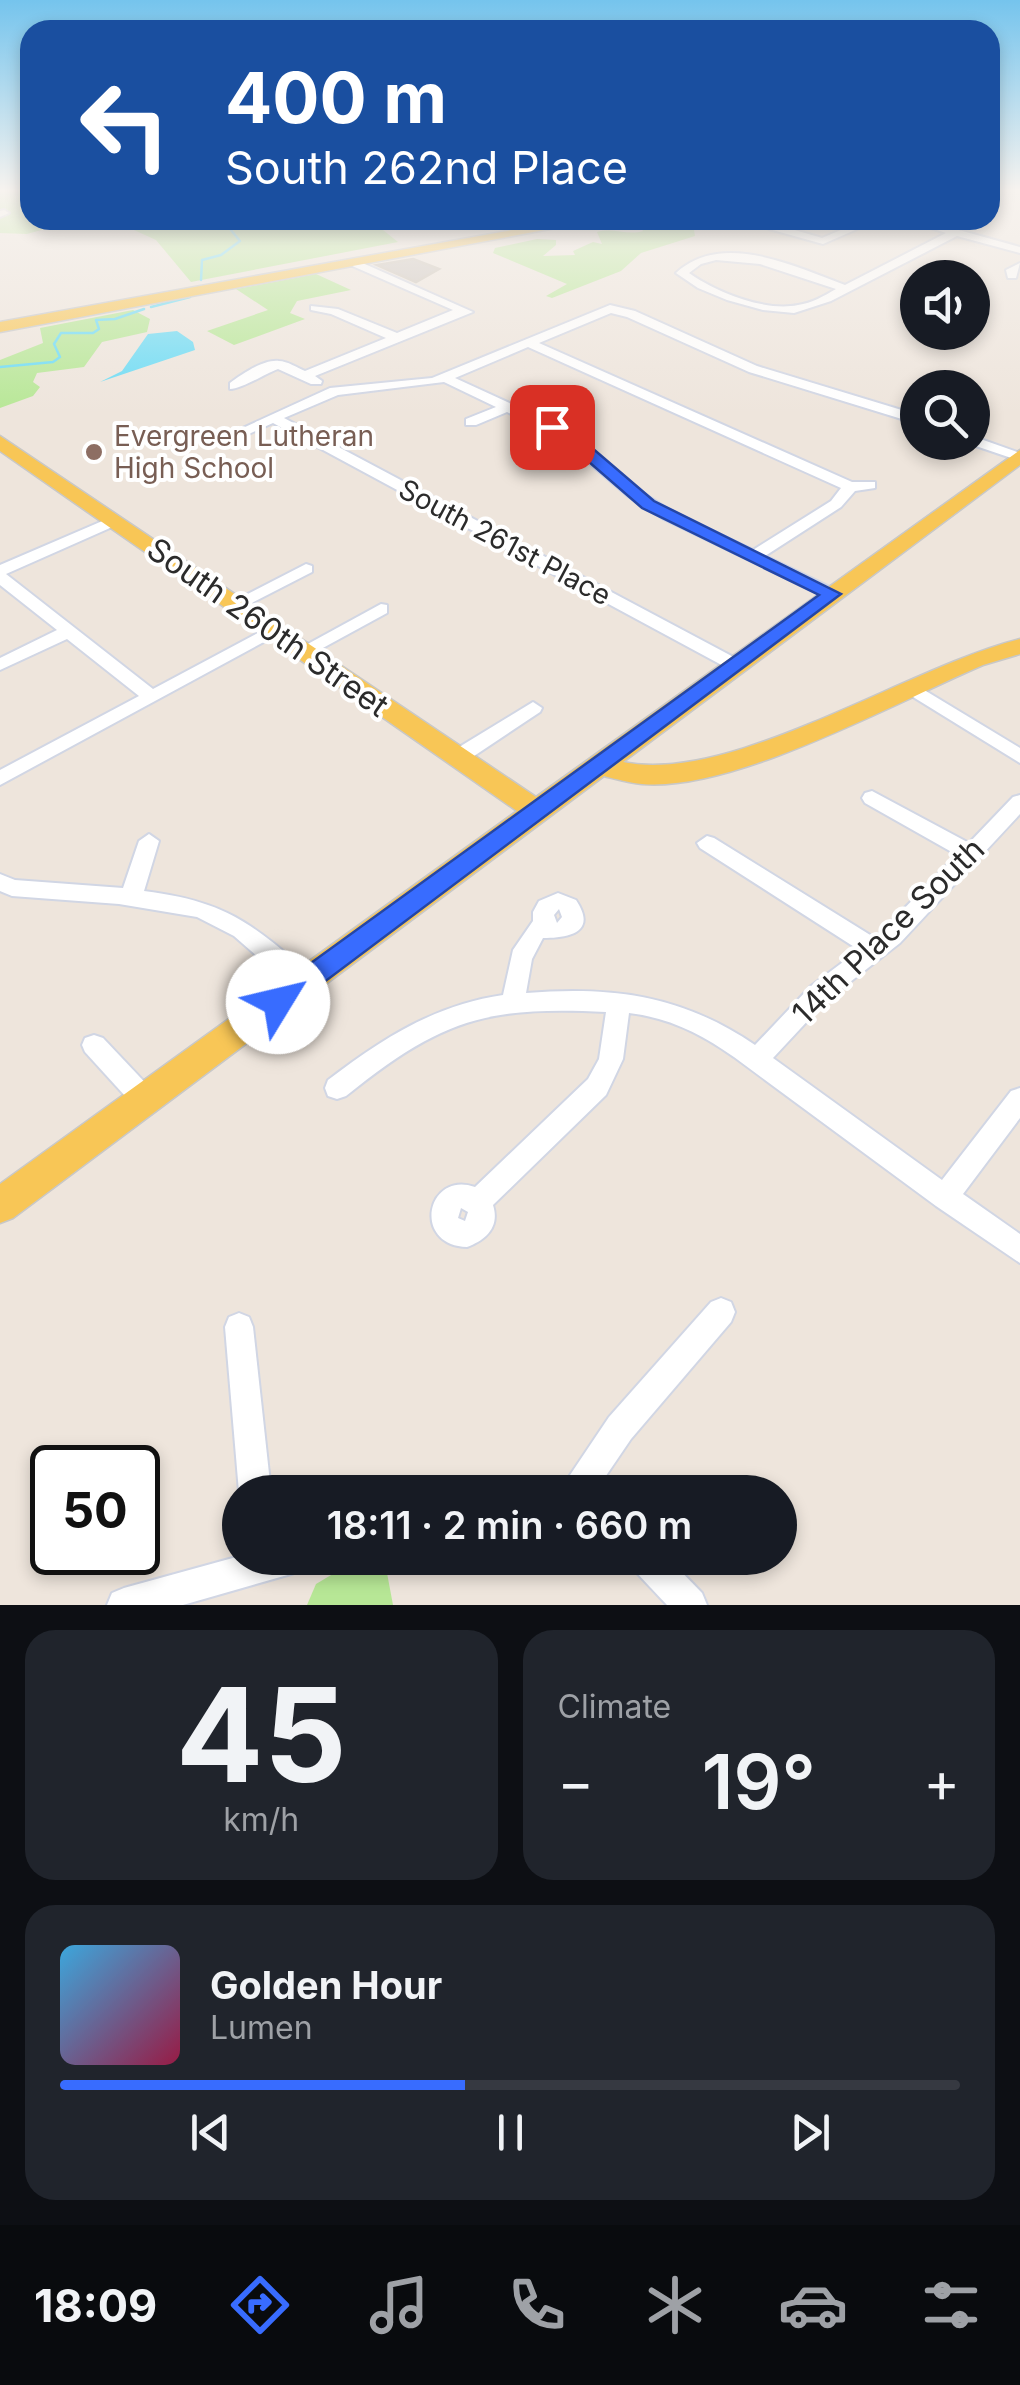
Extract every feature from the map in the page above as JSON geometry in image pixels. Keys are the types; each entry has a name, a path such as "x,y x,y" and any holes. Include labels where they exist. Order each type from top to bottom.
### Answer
{"main road":[{"path":"0,323 331,264"},
{"path":"0,323 345,264"},
{"name":"South 260th Street","path":"0,442 537,811"},
{"path":"0,1206 1019,456"},
{"path":"599,766 629,777 656,776 790,741 942,672 1020,646"},
{"path":"635,739 636,756 656,776"}],"street":[{"path":"304,376 468,313 368,264"},
{"path":"693,264 682,274 758,304 788,310 814,304 894,264"},
{"path":"767,264 846,289"},
{"path":"316,308 334,311 397,338"},
{"path":"228,438 336,391 417,385 445,378 610,310 640,318 753,369 900,414"},
{"path":"527,342 850,488 870,485"},
{"path":"235,386 246,376 278,364 336,391"},
{"path":"445,378 562,432 648,504 832,594"},
{"path":"472,422 508,407"},
{"name":"South 261st Place","path":"274,418 735,666"},
{"path":"990,446 1019,456"},
{"path":"555,465 592,457"},
{"path":"753,556 836,504 850,488"},
{"path":"114,521 0,574 152,697"},
{"path":"236,604 306,569"},
{"path":"304,652 381,609"},
{"path":"0,665 69,631"},
{"path":"0,778 275,631"},
{"path":"911,688 1020,757"},
{"path":"458,757 534,708"},
{"path":"872,798 971,854"},
{"name":"14th Place South","path":"756,1060 819,993 876,949 1020,802"},
{"path":"130,900 149,840"},
{"path":"707,843 876,949"},
{"path":"4,891 186,906 217,914 304,982"},
{"path":"513,1002 524,947 544,924"},
{"path":"478,1202 597,1087 611,1059 619,1001"},
{"path":"337,1088 400,1039 468,1008 513,1002 619,1001 680,1014 756,1060 1020,1250"},
{"path":"94,1046 145,1100"},
{"path":"944,1197 1020,1099"},
{"path":"589,1475 620,1428 721,1312"},
{"path":"239,1327 253,1475"},
{"path":"124,1605 222,1575"},
{"path":"662,1575 690,1605"}],"green space":[{"path":"176,264 285,264 191,282"},
{"path":"519,264 629,264 621,271 552,298 546,296 567,284"},
{"path":"316,274 351,290 297,301 290,313 305,319 234,345 207,331 268,310 236,289"},
{"path":"133,310 150,319 147,332 102,342 84,367 37,373 33,382 40,387 33,396 0,408 0,360 43,343 40,328"},
{"path":"331,1575 387,1575 393,1605 307,1605 316,1584"}],"water":[{"path":"177,331 193,342 195,350 100,382 122,371 148,334"}],"building":[{"path":"426,264 439,269 416,282 377,265"}],"waterway":[{"path":"201,280 202,264"},
{"path":"151,307 190,297"},
{"path":"0,367 53,362 60,357 54,344 61,333 93,333 99,329 96,320 115,319 144,309"}],"place":[{"name":"Evergreen Lutheran High School","path":"94,452"}],"route":[{"path":"278,1002 832,594 648,504 572,439 552,427"}]}
